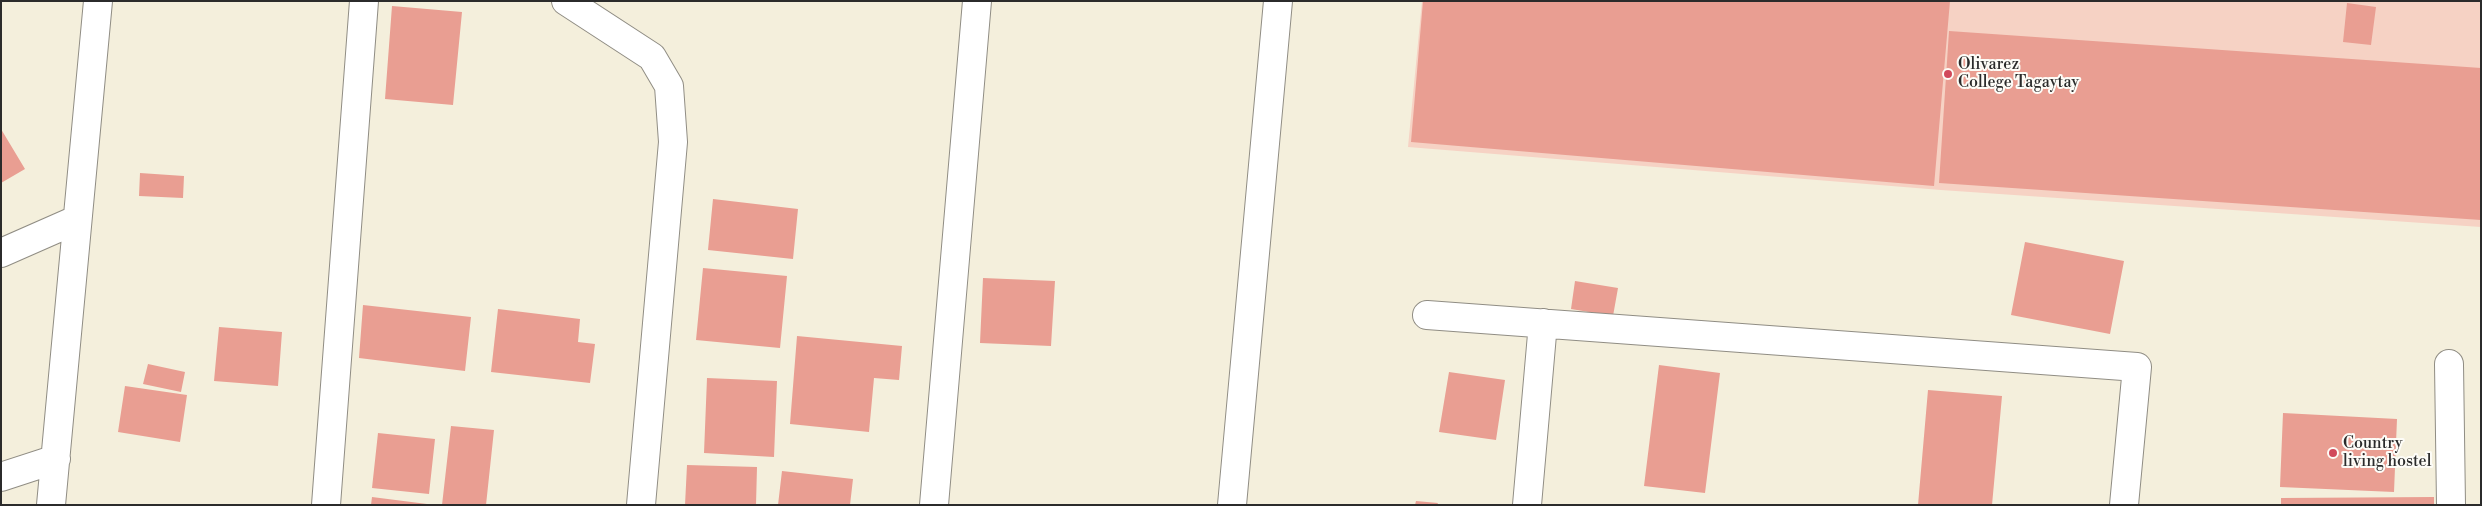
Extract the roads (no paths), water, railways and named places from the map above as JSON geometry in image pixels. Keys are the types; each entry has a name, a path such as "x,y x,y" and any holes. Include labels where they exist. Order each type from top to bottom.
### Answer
{"street":[{"path":"51,505 76,220 98,1"},
{"path":"326,505 364,1"},
{"path":"566,1 652,57 669,86 673,142 641,505"},
{"path":"934,505 977,1"},
{"path":"1232,505 1278,1"},
{"path":"1,254 76,220"},
{"path":"1427,315 2137,367 2124,505"},
{"path":"1527,505 1542,323"},
{"path":"2449,364 2451,505"},
{"path":"1,478 56,459"}],"place":[{"name":"Olivarez College Tagaytay","path":"1948,74"},
{"name":"Country living hostel","path":"2333,453"}]}
